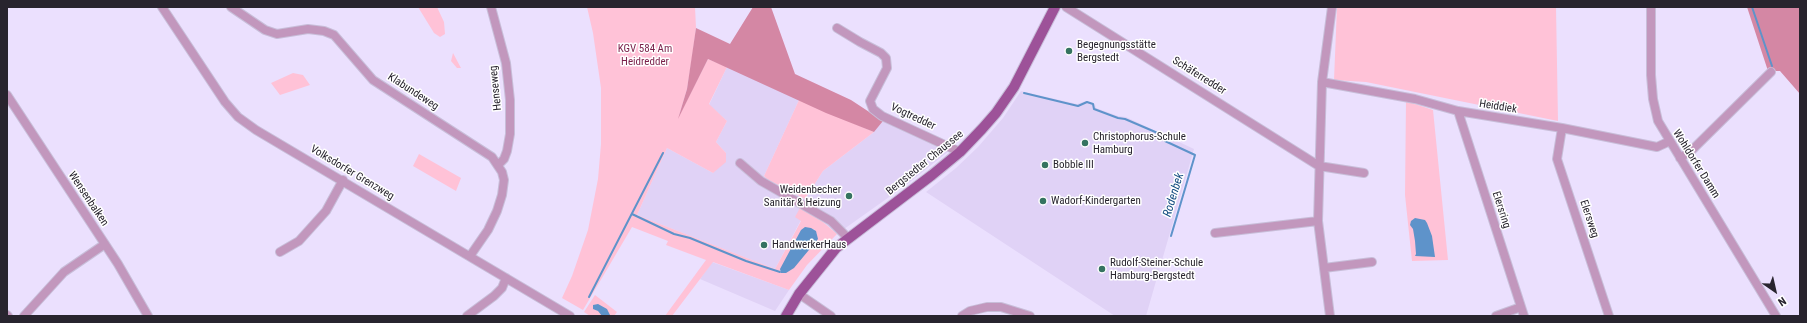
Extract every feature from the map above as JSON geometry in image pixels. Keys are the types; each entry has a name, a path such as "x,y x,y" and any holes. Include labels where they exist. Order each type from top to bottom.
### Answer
{"main road":[{"name":"Bergstedter Chaussee","path":"786,316 799,294 827,257 848,238 911,192 960,152 996,113 1014,87 1055,7"}],"street":[{"name":"Volksdorfer Grenzweg","path":"162,7 224,102 238,118 570,316"},
{"name":"Klabundeweg","path":"231,7 265,30 277,34 313,30 324,31 334,35 373,80 481,150 492,158 498,165"},
{"name":"Henseweg","path":"491,7 506,64 510,100 510,134 507,152 498,165"},
{"name":"Schäferredder","path":"1066,7 1319,166"},
{"path":"1330,316 1318,221 1322,82 1332,7"},
{"name":"Wohldorfer Damm","path":"1650,7 1653,99 1658,121 1776,316"},
{"name":"Vogtredder","path":"836,28 881,53 886,58 887,68 870,101 873,109 882,116 960,152"},
{"path":"1680,158 1691,151 1771,72"},
{"name":"Heiddiek","path":"1322,82 1415,99 1458,111 1562,128 1657,146 1670,141"},
{"name":"Wensenbalken","path":"7,95 105,244 148,316"},
{"name":"Elersring","path":"1458,111 1524,316"},
{"name":"Elersweg","path":"1562,128 1557,159 1609,316"},
{"path":"740,163 761,181 831,221 848,238"},
{"path":"470,256 488,230 497,211 502,195 504,180 498,165"},
{"path":"1319,166 1364,173"},
{"path":"280,252 299,242 326,211 343,180"},
{"path":"1215,233 1318,221"},
{"path":"24,316 64,272 105,244"},
{"path":"1324,268 1372,262"},
{"path":"467,316 494,296 502,288 506,278"},
{"path":"799,294 831,316"},
{"path":"962,316 970,311 987,307 1001,307 1030,316"},
{"path":"1496,316 1520,307"}],"shaded area":[{"path":"753,7 771,7 795,74 851,100 883,121 874,132 826,113 708,59 678,119 687,89 696,28 730,44"},
{"path":"1747,7 1800,7 1800,94 1780,71 1768,71"},
{"path":"727,67 799,100 764,176 805,199 823,171 874,132 883,121 950,150 906,185 837,234 823,222 800,209 801,220 775,269 637,215 667,148 713,173 726,153 716,142 727,121 709,105"},
{"name":"Rudolf-Steiner-Schule Hamburg-Bergstedt","path":"1021,91 1077,104 1086,101 1095,104 1096,108 1118,116 1126,117 1194,149 1146,316 1115,316 926,192 956,168 978,147 1003,118"},
{"path":"712,262 789,290 775,311 700,279"}],"green space":[{"path":"418,7 437,7 444,22 445,34 440,37 434,33"},
{"name":"KGV 584 Am Heidredder","path":"587,7 695,7 696,28 692,58 687,89 679,116 708,59 727,67 709,104 727,121 716,142 726,153 726,162 713,173 667,148 637,215 775,269 801,221 795,217 800,208 823,222 837,234 807,265 789,290 713,262 672,316 665,316 706,260 666,245 668,241 632,227 583,310 562,298 572,276 588,230 598,179 601,144 601,88 593,33","holes":["814,229 817,234 780,272 800,233"]},
{"path":"1337,7 1556,7 1558,121 1366,82 1334,80"},
{"path":"453,53 461,68 457,68 451,61"},
{"path":"293,73 303,75 310,85 280,95 271,83"},
{"path":"799,100 874,132 823,171 805,199 764,176"},
{"path":"1406,101 1433,110 1448,260 1412,261 1405,195"},
{"path":"419,154 461,178 456,191 413,166"},
{"path":"595,295 617,312 614,316 590,316 584,312"}],"water":[{"path":"1415,218 1425,220 1427,223 1432,236 1435,257 1415,256 1415,241 1413,229 1410,225 1411,221"},
{"path":"805,227 816,231 818,239 794,268 786,273 781,273 780,269 801,230"},
{"path":"598,304 607,309 610,315 602,316 598,311 593,309 593,305"}],"waterway":[{"path":"1752,7 1772,66"},
{"name":"Rodenbek","path":"1024,93 1078,106 1087,102 1093,104 1094,109 1125,119 1160,134 1165,141 1195,155 1171,236"},
{"path":"589,297 663,153"},
{"path":"632,214 674,234 690,238 746,261 780,272"}],"place":[{"name":"Begegnungsstätte Bergstedt","path":"1069,51"},
{"name":"Christophorus-Schule Hamburg","path":"1085,143"},
{"name":"Bobble III","path":"1045,165"},
{"name":"Weidenbecher Sanitär & Heizung","path":"849,196"},
{"name":"Wadorf-Kindergarten","path":"1043,201"},
{"name":"HandwerkerHaus","path":"764,245"},
{"name":"Rudolf-Steiner-Schule Hamburg-Bergstedt","path":"1102,269"}]}
